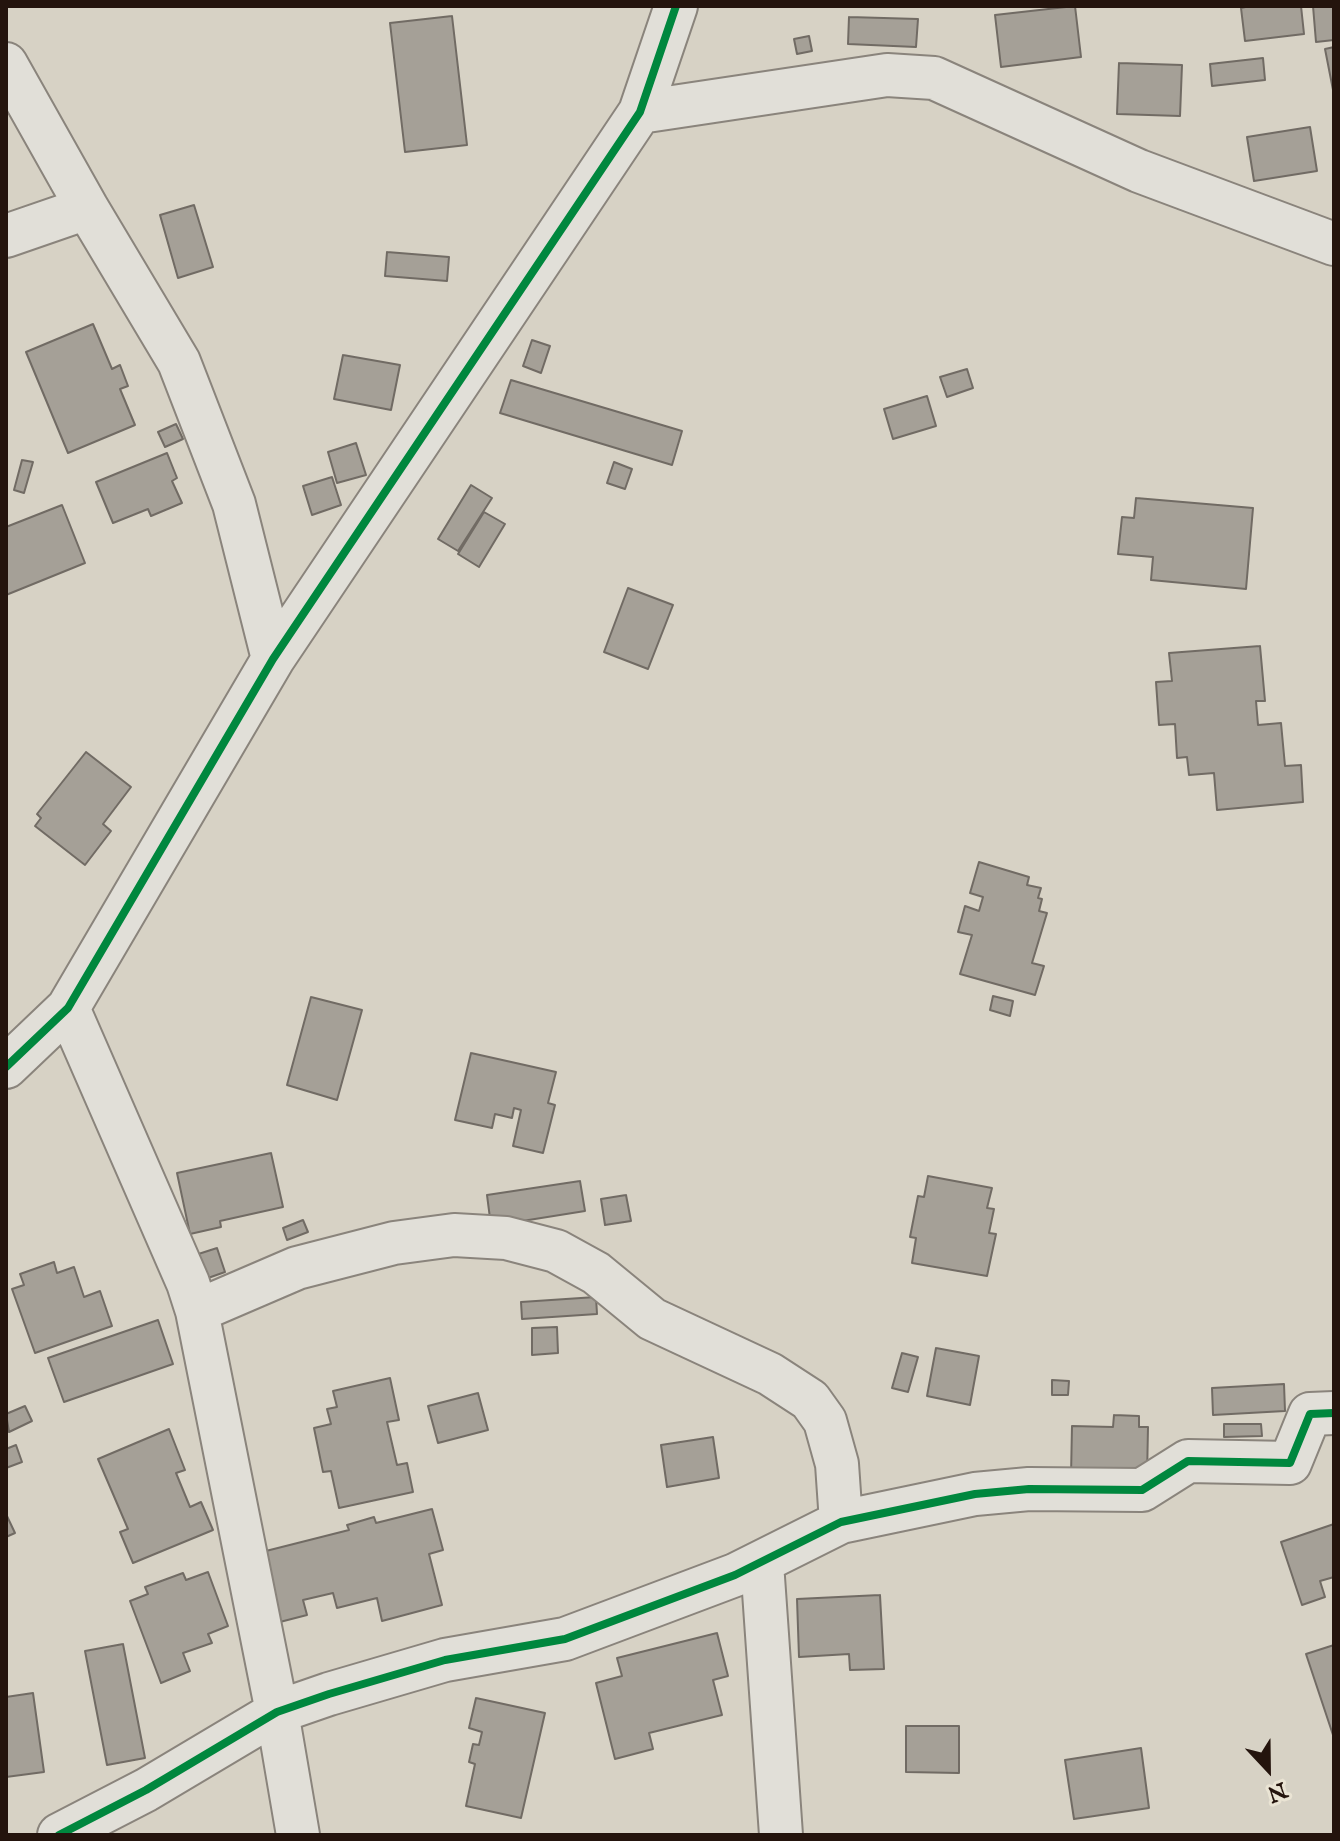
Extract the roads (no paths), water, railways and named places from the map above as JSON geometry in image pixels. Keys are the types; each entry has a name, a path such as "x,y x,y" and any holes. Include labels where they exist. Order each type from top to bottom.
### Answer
{"street":[{"path":"6,1067 68,1008 273,659 640,112 676,6"},
{"path":"6,64 179,362 234,504 273,659"},
{"path":"640,112 887,75 934,78 1139,171 1334,244"},
{"path":"6,236 87,208"},
{"path":"68,1008 188,1283 197,1311 277,1712 298,1835"},
{"path":"197,1311 297,1268 394,1243 454,1235 506,1238 556,1251 596,1273 652,1319 770,1374 810,1400 825,1421 837,1464 841,1522"},
{"path":"59,1835 146,1790 277,1712 445,1660 565,1639 762,1563 841,1522 975,1494 1029,1489 1142,1490 1188,1461 1290,1463 1310,1414 1334,1413"},
{"path":"762,1563 781,1835"}]}
